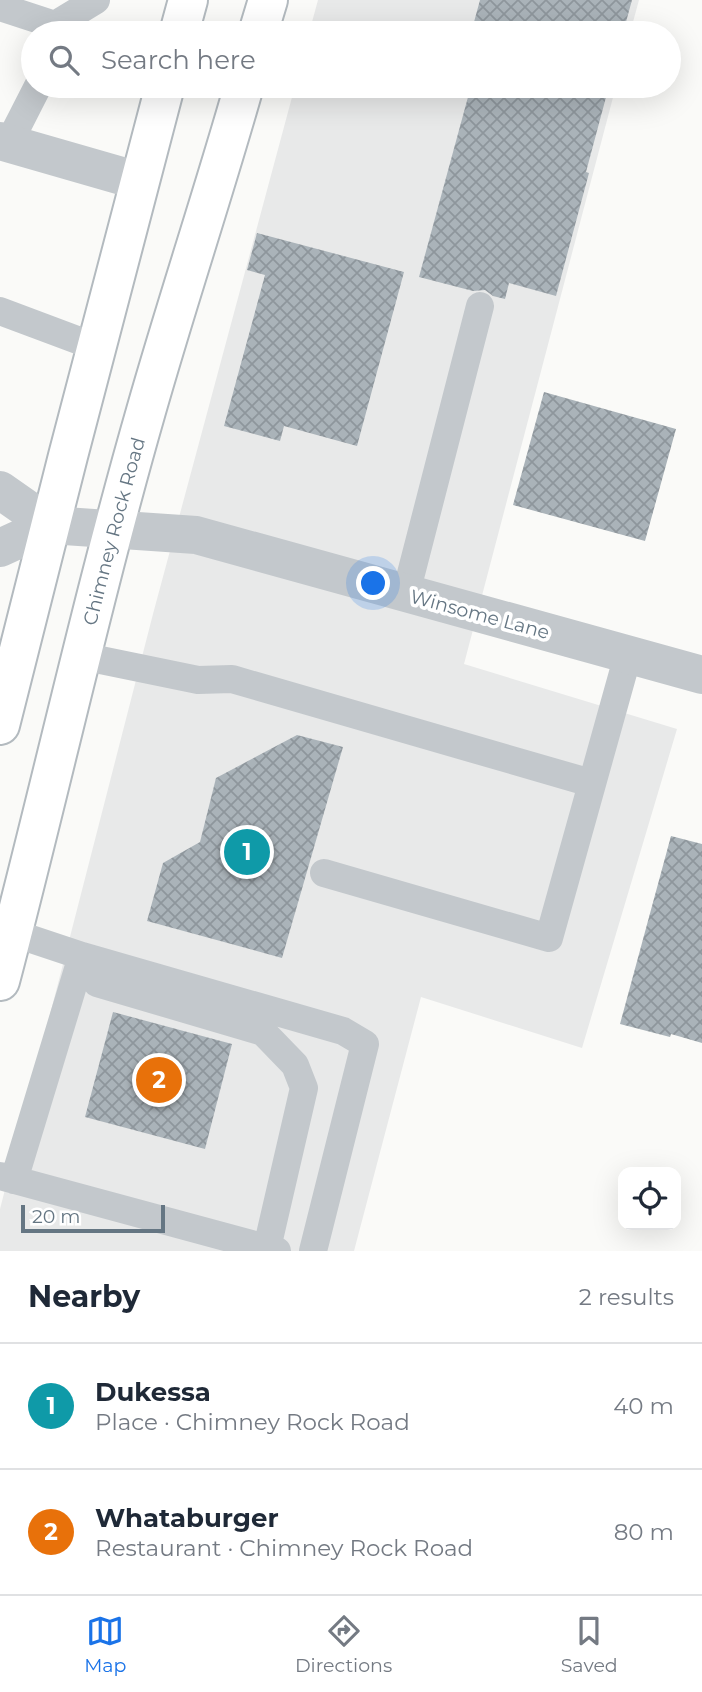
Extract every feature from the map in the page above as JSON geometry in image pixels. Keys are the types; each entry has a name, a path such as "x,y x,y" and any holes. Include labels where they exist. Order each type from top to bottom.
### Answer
{"main road":[{"path":"182,21 188,0"},
{"path":"262,21 268,0"},
{"path":"0,725 162,98"},
{"name":"Chimney Rock Road","path":"0,981 146,409 241,98"}],"street":[{"path":"4,142 139,181"},
{"path":"0,490 50,525"},
{"path":"0,548 50,525"},
{"name":"Winsome Lane","path":"50,525 196,535 702,675"}],"lane":[{"path":"66,21 96,0"},
{"path":"0,7 34,21"},
{"path":"4,142 31,98"},
{"path":"406,593 480,306"},
{"path":"0,311 96,347"},
{"path":"324,873 549,938 628,654"},
{"path":"81,656 198,680 232,679 592,783"},
{"path":"13,933 82,956 344,1031 365,1044 313,1251"},
{"path":"82,956 97,983 263,1032 295,1065 304,1088 272,1250 7,1178 82,956"}],"shaded area":[{"path":"318,0 639,0 633,21 312,21"},
{"path":"292,98 613,98 464,664 677,729 582,1048 421,997 354,1251 0,1251 0,1209 153,614"}],"building":[{"path":"480,0 632,0 626,21 474,21"},
{"path":"468,98 606,98 556,296 509,283 505,299 493,296 485,290 473,291 419,277"},
{"path":"257,233 404,272 357,446 284,426 280,441 224,426 265,275 247,270"},
{"path":"544,392 676,429 645,541 513,505"},
{"path":"297,735 343,747 282,958 147,921 163,863 200,842 216,778"},
{"path":"671,836 702,844 702,1043 620,1024"},
{"path":"113,1012 232,1044 205,1149 85,1117"}],"place":[{"name":"Dukessa","path":"247,852"},
{"name":"Whataburger","path":"159,1080"}]}
